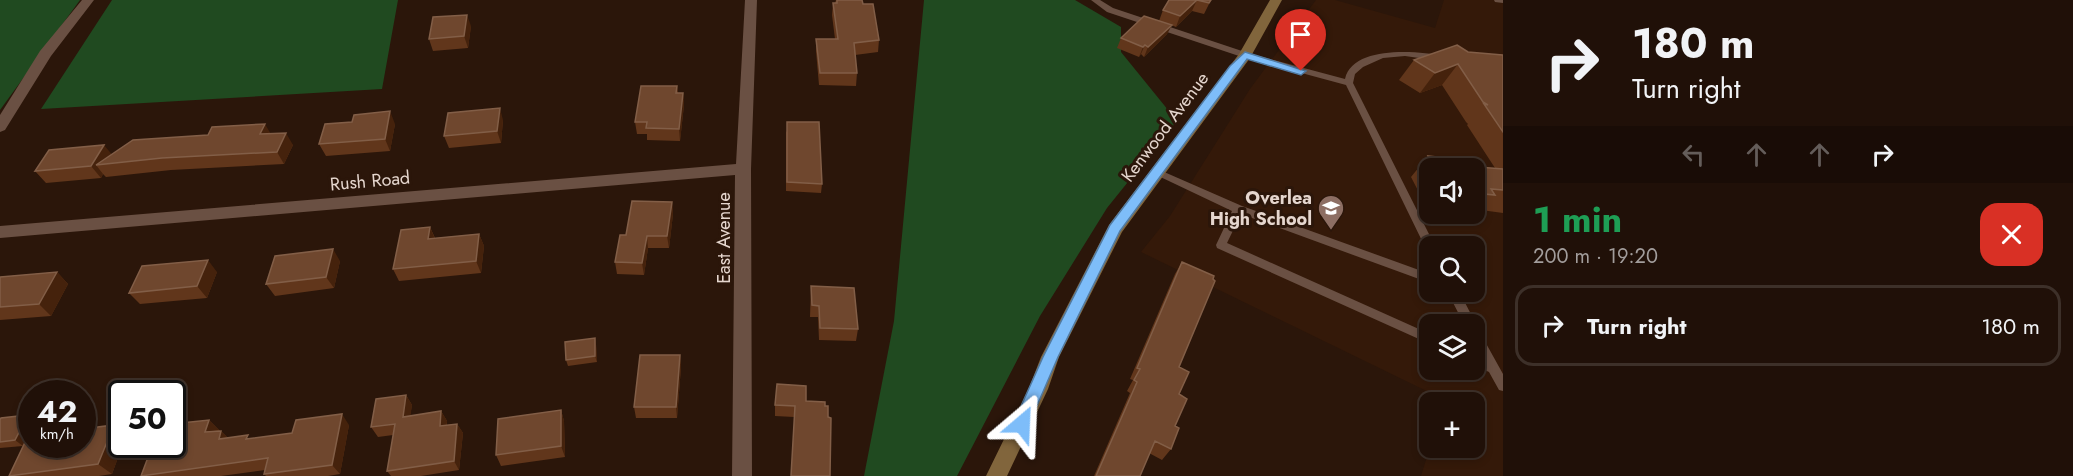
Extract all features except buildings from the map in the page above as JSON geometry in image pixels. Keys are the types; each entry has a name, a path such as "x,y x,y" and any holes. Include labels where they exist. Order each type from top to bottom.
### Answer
{"main road":[{"name":"Kenwood Avenue","path":"996,476 1038,389 1050,357 1115,228 1155,171 1245,55 1276,0"}],"street":[{"path":"0,127 45,54 88,0"},
{"name":"East Avenue","path":"742,476 743,169 751,0"},
{"name":"Rush Road","path":"0,232 743,169"}],"lane":[{"path":"1095,0 1120,14 1245,55 1349,84"},
{"path":"1498,0 1503,2"},
{"path":"1425,236 1349,84 1351,72 1356,67 1388,54 1413,53 1455,61"},
{"path":"1155,171 1238,209 1419,275"},
{"path":"1238,209 1221,245 1419,334"},
{"path":"1485,353 1503,386"},
{"path":"1485,364 1493,368"}],"shaded area":[{"name":"Overlea High School","path":"1316,0 1335,0 1435,28 1444,0 1503,0 1503,476 1421,476 1427,458 1485,458 1485,392 1429,392 1141,252 1170,216 1250,89"}],"green space":[{"path":"0,0 80,0 0,110"},
{"path":"112,0 398,0 382,89 41,109"},
{"path":"924,0 1075,0 1121,27 1121,52 1177,121 1107,208 1040,316 957,476 864,476 894,321"}],"place":[{"name":"Overlea High School","path":"1331,231"}],"route":[{"path":"1022,424 1050,357 1115,228 1155,171 1234,68 1245,55 1301,71"}]}
